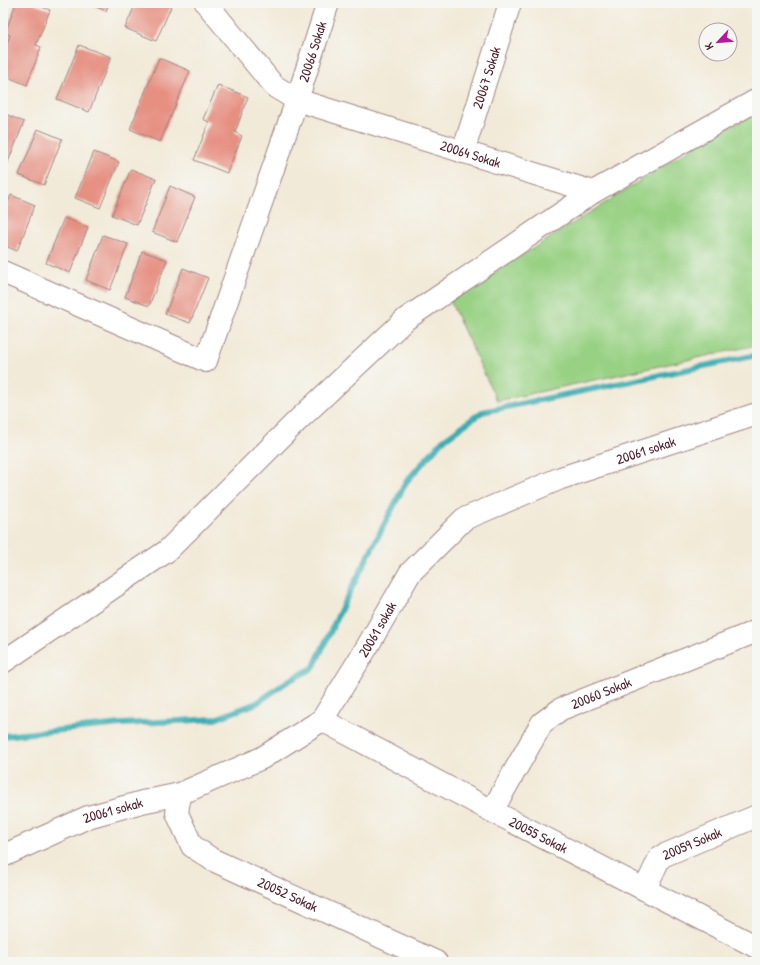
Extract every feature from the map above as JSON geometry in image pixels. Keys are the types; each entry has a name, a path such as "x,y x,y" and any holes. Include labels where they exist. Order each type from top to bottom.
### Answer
{"street":[{"name":"20064 Sokak","path":"206,3 274,86 297,100 593,192"},
{"name":"20066 Sokak","path":"3,272 206,361 297,100 328,3"},
{"name":"20067 Sokak","path":"463,152 510,3"},
{"path":"3,662 167,551 296,422 406,319 593,192 757,100"},
{"name":"20061 sokak","path":"5,855 88,817 142,802 180,794 262,758 322,720 410,573 464,519 561,478 757,414"},
{"name":"20060 Sokak","path":"492,811 542,723 561,709 757,631"},
{"name":"20055 Sokak","path":"322,720 492,811 757,947"},
{"name":"20052 Sokak","path":"180,794 177,813 192,846 213,860 436,962"},
{"name":"20059 Sokak","path":"645,889 660,857 757,816"}],"green space":[{"path":"757,113 757,345 497,401 450,301 711,136"}],"building":[{"path":"16,3 31,3 50,10 36,45 41,47 27,85 3,75 3,55 10,35 5,33"},
{"path":"87,3 109,3 106,11"},
{"path":"136,3 161,3 171,7 156,41 125,28"},
{"path":"79,45 111,57 89,112 57,99"},
{"path":"159,58 190,71 160,142 130,129"},
{"path":"218,85 248,97 235,132 242,136 227,173 194,160 209,122 203,119"},
{"path":"3,113 24,122 6,167 3,166"},
{"path":"38,129 62,139 44,185 19,175"},
{"path":"94,152 119,162 100,208 75,198"},
{"path":"131,169 156,179 137,225 112,215"},
{"path":"170,186 195,197 177,242 152,232"},
{"path":"11,195 35,205 17,251 3,245 3,215"},
{"path":"64,218 88,227 70,273 46,263"},
{"path":"103,235 128,244 110,290 86,280"},
{"path":"142,251 167,260 149,306 125,297"},
{"path":"183,268 208,278 190,323 165,314"}],"waterway":[{"path":"3,736 121,724 215,719 257,703 288,681 313,668 346,599 406,482 442,441 482,412 757,355"}]}
